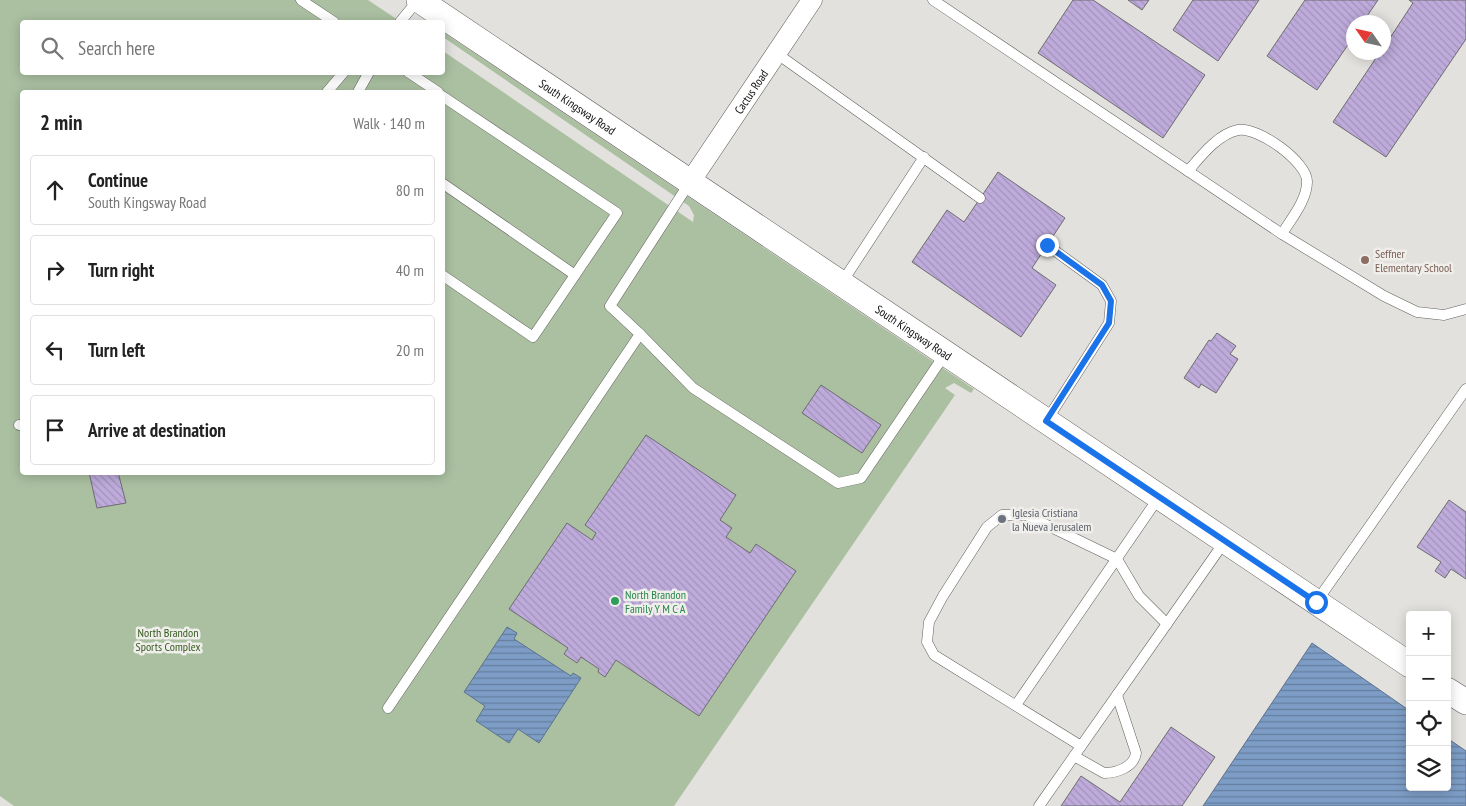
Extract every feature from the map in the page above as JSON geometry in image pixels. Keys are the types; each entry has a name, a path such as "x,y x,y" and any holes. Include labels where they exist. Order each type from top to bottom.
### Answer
{"street":[{"name":"South Kingsway Road","path":"418,0 1406,662"},
{"name":"Cactus Road","path":"690,182 812,0"},
{"path":"1451,693 1466,702"}],"lane":[{"path":"301,0 331,20"},
{"path":"402,20 418,0"},
{"path":"933,0 1282,234 1384,296 1417,312 1444,315 1466,309"},
{"path":"776,53 980,198"},
{"path":"329,90 341,75"},
{"path":"359,90 367,75"},
{"path":"412,75 435,90"},
{"path":"445,98 617,213 533,337 445,277"},
{"path":"1188,171 1210,147 1239,129 1250,130 1288,152 1300,164 1308,180 1305,195 1282,234"},
{"path":"841,284 924,157"},
{"path":"690,182 610,306 693,388 838,484 862,478 945,354"},
{"path":"445,185 575,275"},
{"path":"1046,421 1109,323 1111,301 1102,285 1047,245"},
{"path":"388,708 640,334"},
{"path":"1316,602 1466,389"},
{"path":"1016,705 1159,496"},
{"path":"1081,746 934,655 927,642 930,622 943,596 987,528 1002,515 1026,515 1117,559 1139,596 1167,624"},
{"path":"1039,806 1225,541"},
{"path":"1074,756 1104,773 1124,768 1134,760 1136,753 1117,695"}],"green space":[{"name":"North Brandon Sports Complex","path":"0,0 368,0 398,20 20,20 20,75 445,75 445,52 693,222 694,215 689,206 445,38 445,33 974,389 971,393 954,383 945,388 955,395 674,806 14,806 0,796"}],"water":[{"path":"507,627 517,633 514,639 571,676 573,673 581,678 539,743 518,729 509,743 476,721 485,706 464,692"},
{"path":"1312,643 1406,708 1406,791 1451,791 1451,741 1466,751 1466,806 1203,806"}],"building":[{"path":"1073,0 1093,0 1205,75 1163,138 1038,53"},
{"path":"1128,0 1149,0 1142,10"},
{"path":"1193,0 1259,0 1218,61 1173,30"},
{"path":"1305,0 1378,0 1368,15 1346,15 1346,48 1317,90 1267,56"},
{"path":"1409,0 1466,0 1466,39 1386,157 1333,122 1375,60 1391,60 1391,36 1413,3"},
{"path":"998,172 1065,218 1032,268 1056,285 1021,337 912,262 947,210 964,222"},
{"path":"1217,333 1236,346 1230,354 1238,359 1216,393 1201,384 1199,388 1184,378 1209,340 1211,341"},
{"path":"821,385 881,425 862,453 802,413"},
{"path":"646,435 736,495 720,520 732,528 726,537 750,553 756,544 796,571 699,716 616,660 605,677 598,672 599,669 581,657 577,663 564,654 568,648 509,609 567,523 592,540 596,533 585,525"},
{"path":"90,475 119,475 126,503 97,508"},
{"path":"1449,500 1466,512 1466,579 1451,569 1445,578 1435,571 1441,562 1417,547"},
{"path":"1171,727 1215,757 1182,806 1061,806 1081,776 1120,802"}],"place":[{"name":"Seffner Elementary School","path":"1365,260"},
{"name":"Iglesia Cristiana la Nueva Jerusalem","path":"1002,519"},
{"name":"North Brandon Family Y M C A","path":"615,601"}],"route":[{"path":"1047,245 1102,285 1111,301 1109,323 1046,421 1316,602"}]}
